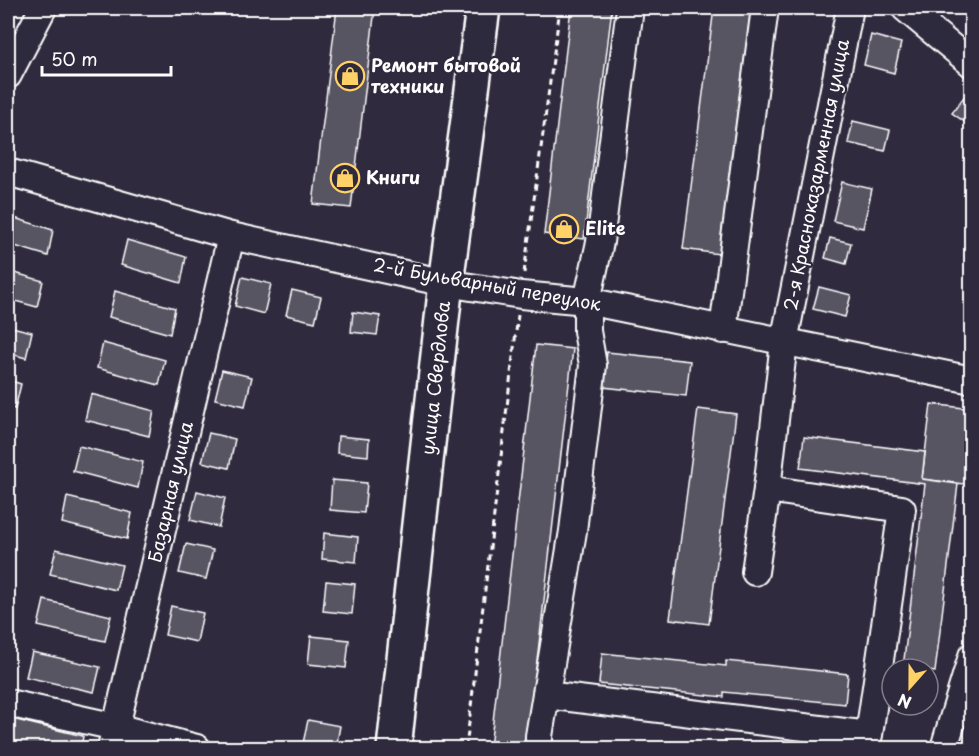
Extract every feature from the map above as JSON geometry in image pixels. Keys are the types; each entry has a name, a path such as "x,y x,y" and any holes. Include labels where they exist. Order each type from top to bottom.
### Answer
{"main road":[{"name":"улица Свердлова","path":"394,748 446,283 483,8"}],"street":[{"path":"8,75 43,8"},
{"path":"539,748 573,531 593,365 587,331 587,302 600,242 630,8"},
{"path":"723,330 765,8"},
{"name":"2-я Красноказарменная улица","path":"755,572 784,342 850,8"},
{"path":"905,8 972,64"},
{"name":"2-й Бульварный переулок","path":"8,172 231,236 446,283 520,295 587,302 972,380"},
{"name":"Базарная улица","path":"114,738 231,236"},
{"path":"546,695 869,735 902,509 767,489"},
{"path":"944,748 972,656"},
{"path":"8,703 114,738 197,748"}],"path":[{"path":"466,748 520,295 560,8"}],"building":[{"path":"337,8 375,8 351,208 313,204"},
{"path":"571,8 612,8 584,239 544,234"},
{"path":"714,8 751,8 719,254 683,249"},
{"path":"871,35 901,43 894,73 864,65"},
{"path":"969,90 972,92 972,127 952,113"},
{"path":"853,121 890,130 885,151 848,143"},
{"path":"842,182 872,189 863,228 833,221"},
{"path":"8,216 53,230 48,256 8,244"},
{"path":"830,238 851,243 846,264 825,258"},
{"path":"127,240 186,257 181,283 121,265"},
{"path":"8,271 43,281 37,307 8,299"},
{"path":"242,277 271,284 264,314 235,306"},
{"path":"819,287 851,295 845,317 813,309"},
{"path":"292,290 321,297 315,322 286,315"},
{"path":"115,291 175,308 170,334 109,317"},
{"path":"353,312 380,316 377,335 351,332"},
{"path":"8,326 32,332 26,358 8,353"},
{"path":"103,343 165,360 159,385 97,368"},
{"path":"536,345 573,349 527,748 490,748"},
{"path":"607,352 690,361 686,396 603,387"},
{"path":"222,370 252,377 245,406 215,399"},
{"path":"8,380 21,384 15,409 8,407"},
{"path":"91,394 154,411 149,436 85,420"},
{"path":"931,404 972,409 972,485 922,479"},
{"path":"698,409 736,414 709,624 670,619"},
{"path":"209,433 235,439 229,468 202,462"},
{"path":"338,436 369,439 368,456 337,453"},
{"path":"804,437 925,452 922,479 958,484 937,657 904,657 925,484 800,468"},
{"path":"79,446 143,462 138,488 73,471"},
{"path":"332,480 367,483 364,513 330,510"},
{"path":"197,491 225,498 219,527 190,520"},
{"path":"67,497 132,513 127,539 62,523"},
{"path":"324,533 358,537 356,562 322,559"},
{"path":"186,544 213,550 206,579 179,573"},
{"path":"56,549 122,565 116,590 50,574"},
{"path":"326,581 355,584 352,614 323,611"},
{"path":"44,600 111,616 105,641 38,626"},
{"path":"171,606 203,613 197,642 165,635"},
{"path":"311,636 349,640 346,668 308,664"},
{"path":"32,652 100,667 94,692 26,677"},
{"path":"602,653 726,666 726,661 848,674 845,704 724,692 724,697 599,684"},
{"path":"12,719 83,736 81,748 8,747"},
{"path":"308,720 340,726 336,748 302,748"}],"place":[{"name":"Ремонт бытовой техники","path":"350,76"},
{"name":"Книги","path":"345,178"},
{"name":"Elite","path":"564,229"}]}
